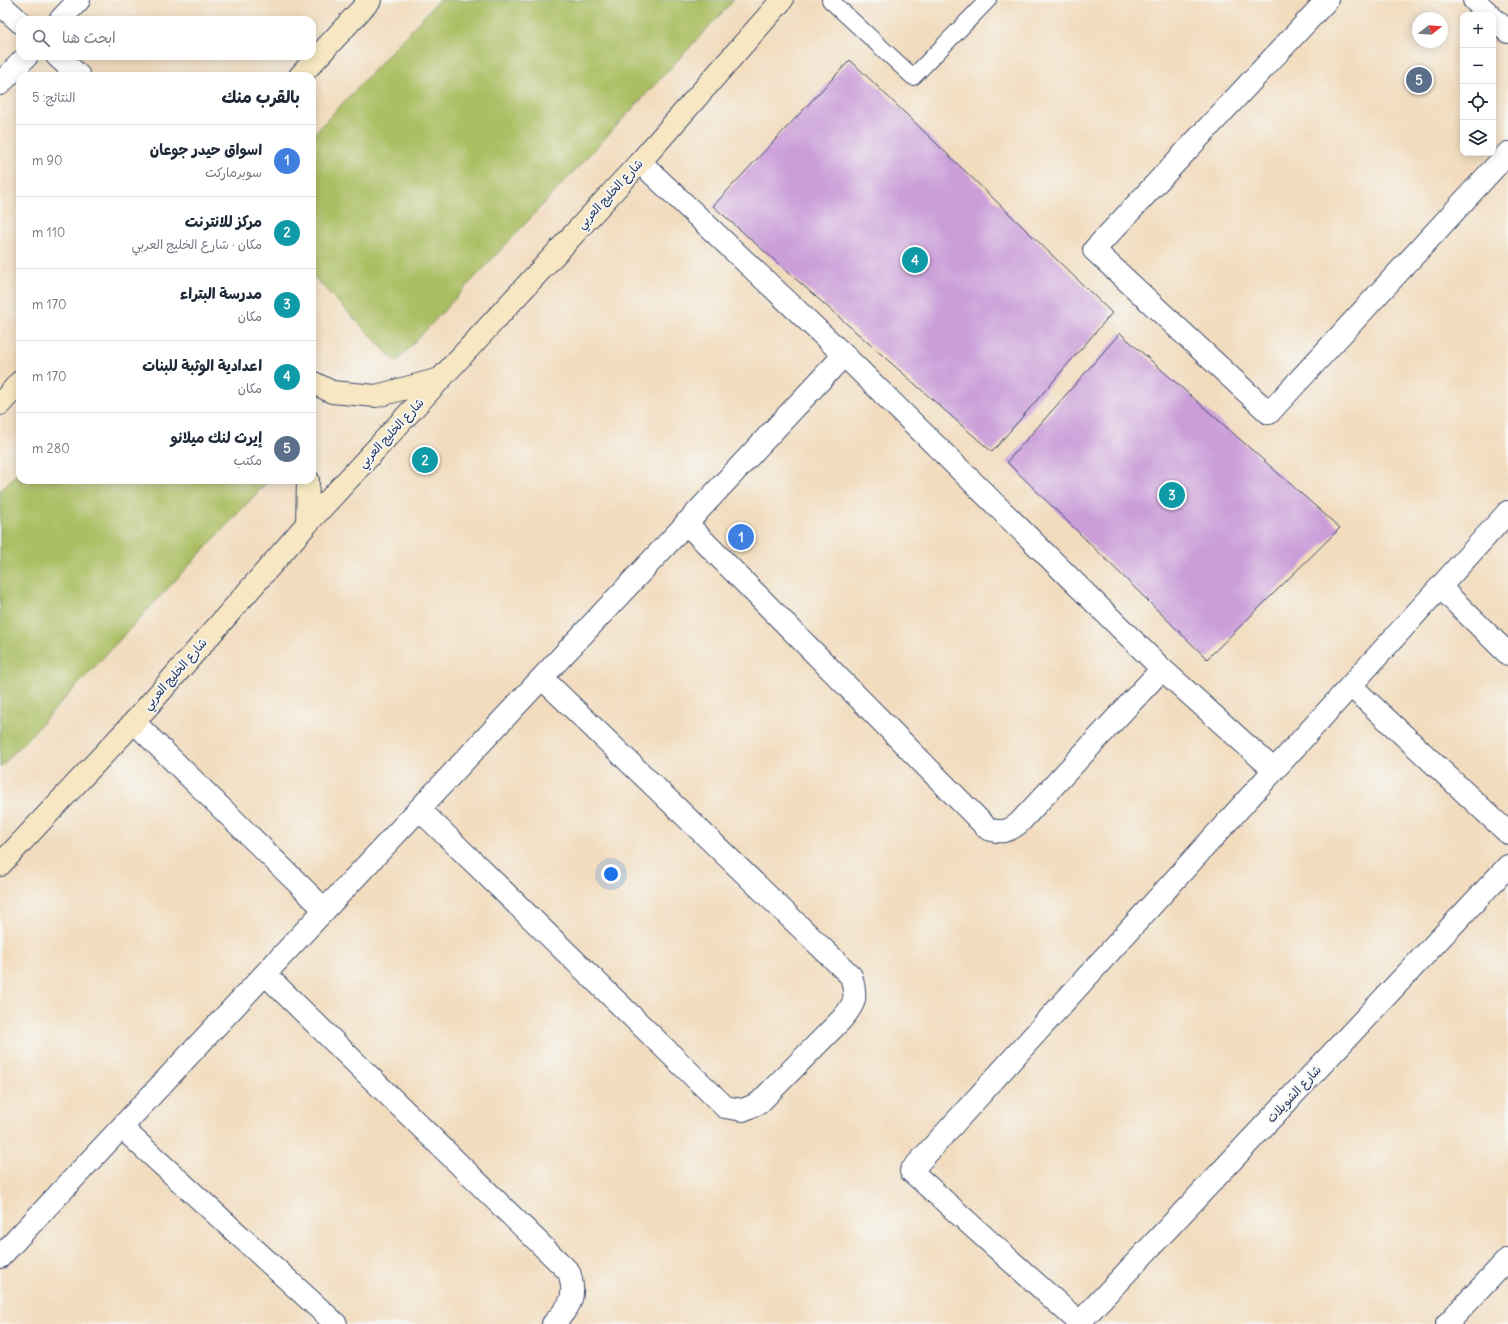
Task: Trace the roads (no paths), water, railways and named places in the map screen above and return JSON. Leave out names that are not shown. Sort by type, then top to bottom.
[{"type":"main road","points":[[316,59],[370,0]]},
{"type":"main road","name":"شارع الخليج العربي","points":[[0,865],[134,722],[307,524],[640,162],[782,0]]},
{"type":"main road","points":[[304,72],[315,60]]},
{"type":"main road","points":[[316,384],[332,392],[376,396],[440,379]]},
{"type":"main road","points":[[0,404],[16,386]]},
{"type":"main road","points":[[307,524],[308,484]]},
{"type":"street","points":[[64,16],[79,0]]},
{"type":"street","points":[[1327,0],[1094,250],[1269,413],[1508,153]]},
{"type":"street","points":[[1474,0],[1487,12]]},
{"type":"street","points":[[0,4],[16,18]]},
{"type":"street","points":[[1496,21],[1508,32]]},
{"type":"street","points":[[0,84],[22,60]]},
{"type":"street","points":[[61,60],[75,72]]},
{"type":"street","points":[[640,162],[844,355],[1162,669],[1274,770]]},
{"type":"street","points":[[0,1258],[844,355]]},
{"type":"street","points":[[1080,1323],[911,1171],[1508,512]]},
{"type":"street","points":[[686,523],[988,829],[999,832],[1010,830],[1019,823],[1162,669]]},
{"type":"street","points":[[1440,587],[1508,654]]},
{"type":"street","points":[[419,809],[725,1107],[743,1110],[759,1103],[841,1020],[851,1008],[856,992],[851,976],[542,678]]},
{"type":"street","points":[[1351,686],[1508,833]]},
{"type":"street","points":[[134,722],[325,910]]},
{"type":"street","name":"شارع الشويلات","points":[[1080,1323],[1508,866]]},
{"type":"street","points":[[265,974],[569,1272],[574,1287],[571,1303],[553,1324]]},
{"type":"street","points":[[122,1128],[336,1324]]},
{"type":"street","points":[[1447,1324],[1508,1259]]},
{"type":"lane","points":[[830,0],[913,77],[988,0]]},
{"type":"place","name":"إيرث لنك ميلانو","points":[[1419,80]]},
{"type":"place","name":"اعدادية الوثبة للبنات","points":[[915,260]]},
{"type":"place","name":"مركز للانترنت","points":[[425,460]]},
{"type":"place","name":"مدرسة البتراء","points":[[1172,495]]},
{"type":"place","name":"اسواق حيدر جوعان","points":[[741,537]]}]
